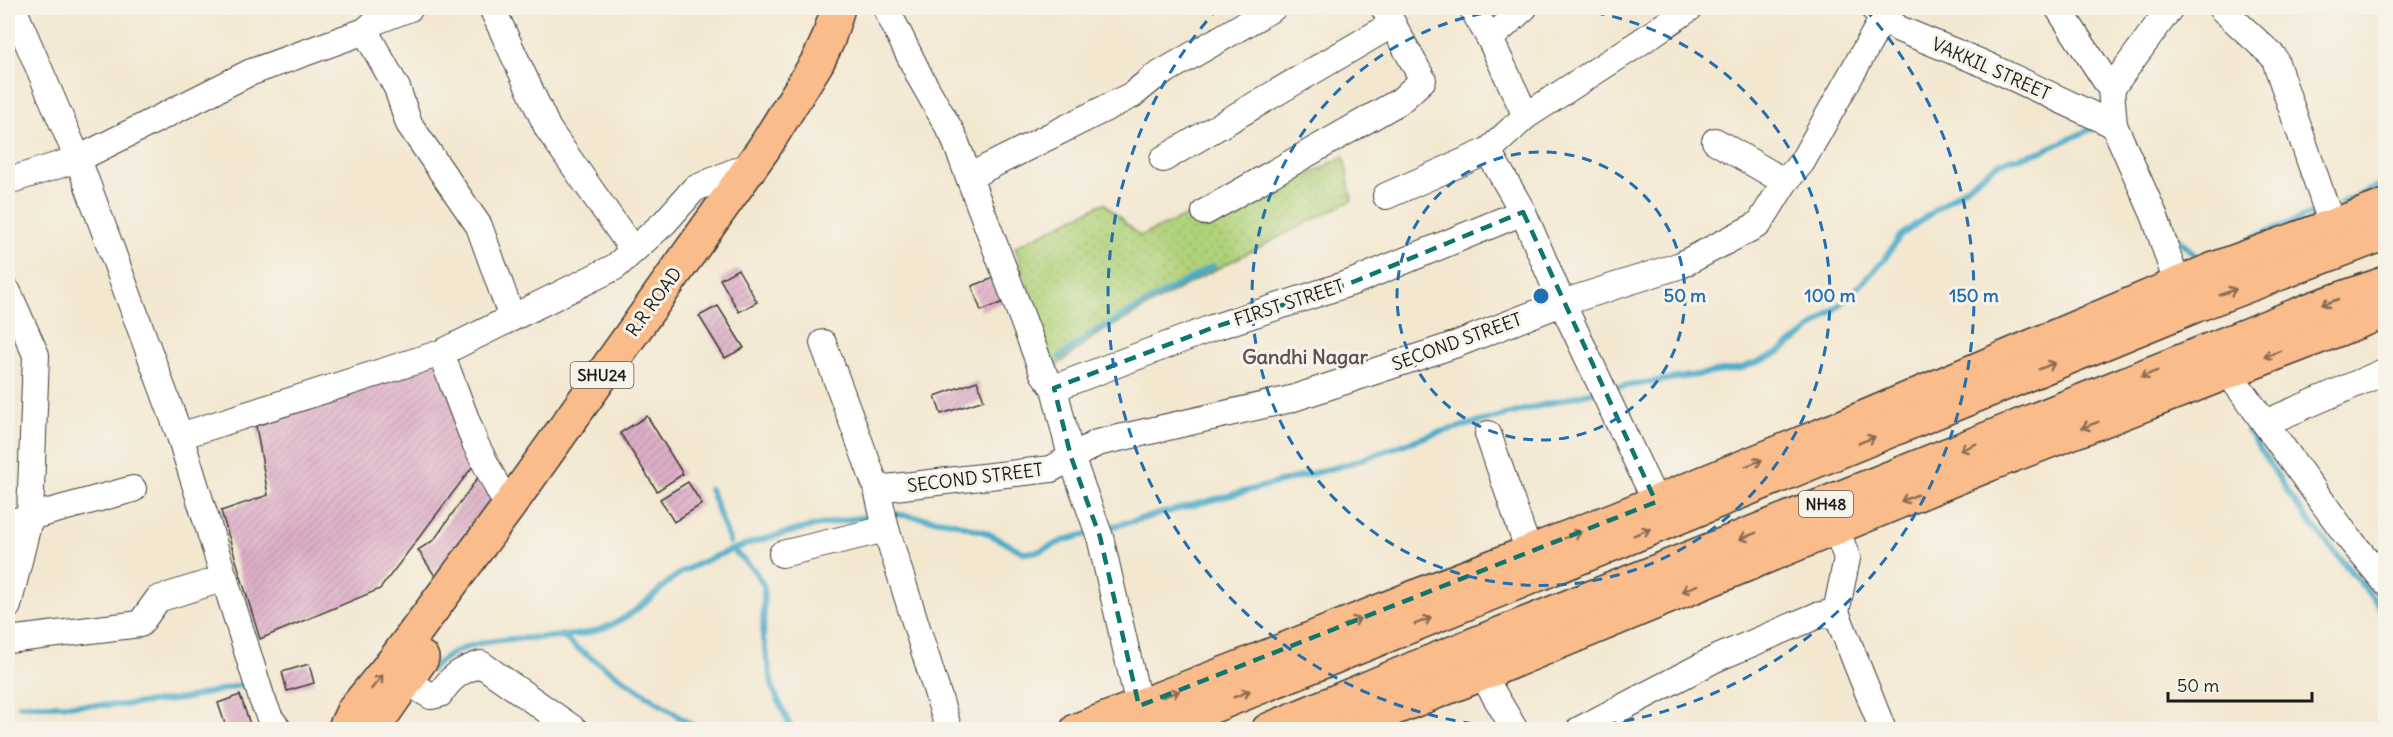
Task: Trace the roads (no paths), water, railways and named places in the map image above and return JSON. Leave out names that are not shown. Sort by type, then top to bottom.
[{"type":"main road","name":"R.R ROAD","points":[[344,729],[353,711],[393,662],[502,515],[754,163],[818,61],[828,40],[838,8]]},
{"type":"main road","name":"R.R ROAD","points":[[372,729],[527,504],[780,150],[831,70],[858,8]]},
{"type":"main road","points":[[1077,729],[1154,720],[1529,552],[1844,426],[2181,297],[2332,225],[2385,206]]},
{"type":"main road","name":"NH48","points":[[1154,720],[1629,538],[2181,297],[2385,233]]},
{"type":"main road","name":"NH48","points":[[1269,729],[1415,668],[2314,308],[2385,283]]},
{"type":"main road","points":[[1339,729],[1470,678],[1990,464],[2385,311]]},
{"type":"main road","points":[[1415,668],[1470,678]]},
{"type":"street","points":[[13,8],[78,159],[180,436],[262,699],[270,718],[279,729]]},
{"type":"street","points":[[8,181],[78,159],[249,73],[364,31],[376,21],[410,8]]},
{"type":"street","points":[[492,8],[548,129],[633,250]]},
{"type":"street","points":[[886,8],[921,79],[953,135],[1043,373],[1054,388],[1071,457],[1097,526],[1154,720]]},
{"type":"street","points":[[970,176],[1132,95],[1152,78],[1273,8]]},
{"type":"street","points":[[1472,8],[1490,39],[1526,116]]},
{"type":"street","points":[[1490,39],[1524,8]]},
{"type":"street","points":[[1386,196],[1488,151],[1526,116],[1690,8]]},
{"type":"street","points":[[2058,8],[2110,89],[2114,125],[2155,217],[2181,297]]},
{"type":"street","points":[[2110,89],[2170,8]]},
{"type":"street","points":[[2221,8],[2274,57],[2332,225]]},
{"type":"street","name":"VAKKIL STREET","points":[[1878,12],[1899,29],[1982,63],[2114,125]]},
{"type":"street","name":"SECOND STREET","points":[[876,489],[1051,469],[1096,443],[1291,399],[1457,344],[1562,303],[1681,264],[1759,224],[1785,182],[1802,162],[1878,12]]},
{"type":"street","points":[[1163,159],[1389,16],[1423,80],[1400,100],[1205,212]]},
{"type":"street","points":[[364,31],[396,88],[409,124],[479,226],[512,318]]},
{"type":"street","points":[[1715,141],[1785,182]]},
{"type":"street","points":[[1488,151],[1523,212],[1562,303],[1656,502]]},
{"type":"street","points":[[180,436],[441,353],[615,267],[665,222],[694,189],[754,163]]},
{"type":"street","name":"FIRST STREET","points":[[1054,388],[1212,328],[1353,282],[1523,212]]},
{"type":"street","points":[[8,292],[36,355],[8,606]]},
{"type":"street","points":[[823,343],[876,489],[886,530],[949,729]]},
{"type":"street","points":[[441,353],[475,443],[501,494]]},
{"type":"street","points":[[2227,371],[2347,536],[2385,583]]},
{"type":"street","points":[[2265,423],[2385,371]]},
{"type":"street","points":[[1488,434],[1529,552]]},
{"type":"street","points":[[19,519],[133,489]]},
{"type":"street","points":[[1836,528],[1847,558],[1836,612],[1883,729]]},
{"type":"street","points":[[782,554],[886,530]]},
{"type":"street","points":[[8,640],[140,624],[158,599],[225,578]]},
{"type":"street","points":[[1579,729],[1715,658],[1816,616],[1836,612]]},
{"type":"street","points":[[406,681],[431,696],[440,694],[449,681],[462,670],[480,664],[575,729]]},
{"type":"street","points":[[1470,678],[1515,729]]},
{"type":"waterway","points":[[1611,388],[1742,368],[1773,356],[1802,336],[1847,299],[1884,260],[1900,236],[1999,163],[2040,152],[2098,126]]},
{"type":"waterway","points":[[2341,203],[2386,183]]},
{"type":"waterway","points":[[2254,237],[2312,214]]},
{"type":"waterway","points":[[2173,232],[2198,259],[2202,257]]},
{"type":"waterway","points":[[1059,358],[1089,335],[1213,266]]},
{"type":"waterway","points":[[1103,529],[1348,464],[1433,434],[1596,391]]},
{"type":"waterway","points":[[2248,431],[2300,510],[2386,614]]},
{"type":"waterway","points":[[710,489],[730,542]]},
{"type":"waterway","points":[[895,514],[952,522],[987,533],[1025,553],[1040,551],[1065,540],[1091,533]]},
{"type":"waterway","points":[[431,670],[447,657],[484,642],[567,636],[606,627],[639,608],[677,575],[707,560],[776,536],[870,516]]},
{"type":"waterway","points":[[735,552],[754,570],[764,586],[763,639],[773,689],[792,730]]},
{"type":"waterway","points":[[561,635],[575,647],[699,730]]},
{"type":"waterway","points":[[20,705],[122,705],[183,699],[245,684]]},
{"type":"district","name":"Gandhi Nagar","points":[[1305,357]]}]
